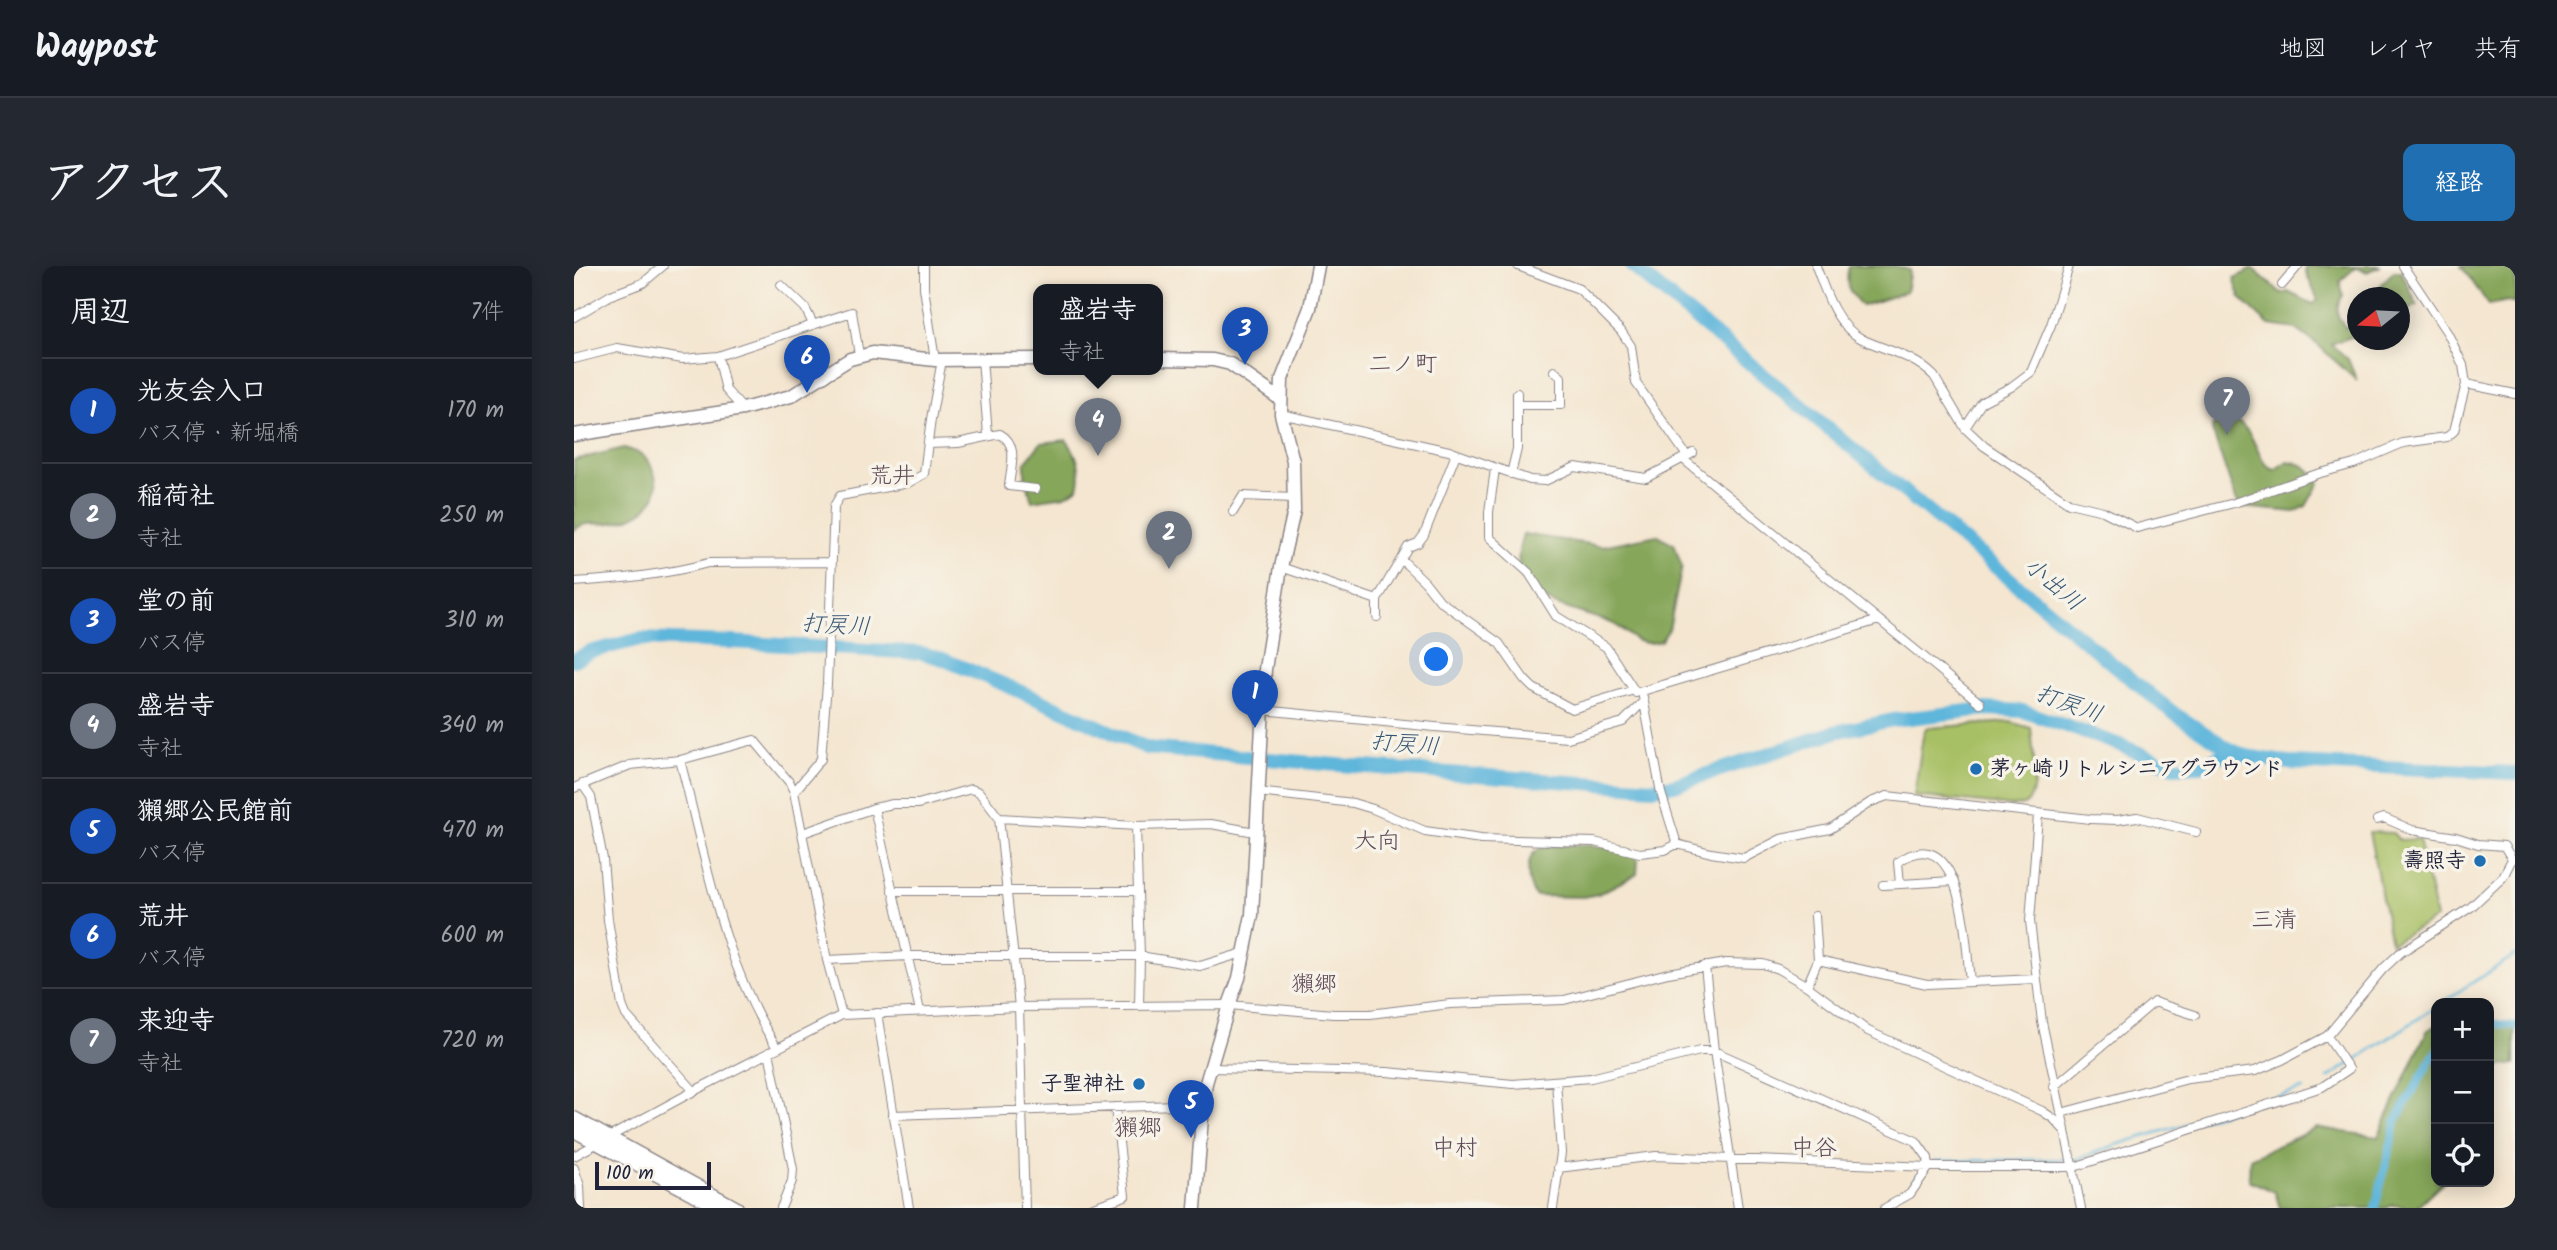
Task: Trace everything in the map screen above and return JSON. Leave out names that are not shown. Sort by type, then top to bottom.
[{"type":"street","points":[[574,317],[611,295],[643,283],[663,266]]},
{"type":"street","points":[[794,792],[821,759],[834,506],[841,496],[908,483],[924,474],[939,360],[924,288],[924,266]]},
{"type":"street","points":[[1195,1208],[1203,1104],[1209,1068],[1240,978],[1252,915],[1262,709],[1271,626],[1291,529],[1294,498],[1293,461],[1280,399],[1286,366],[1310,308],[1318,266]]},
{"type":"street","points":[[1518,266],[1580,289],[1621,331],[1631,346],[1636,383],[1688,456],[1980,703]]},
{"type":"street","points":[[1816,266],[1830,303],[1845,324],[1861,338],[1895,350],[1927,369],[1965,428],[1984,446],[2060,499],[2080,507],[2103,511],[2137,528],[2234,503],[2354,464],[2403,443],[2447,437],[2454,431],[2466,384],[2459,354],[2403,266]]},
{"type":"street","points":[[1965,428],[1982,402],[2011,387],[2031,372],[2051,325],[2069,266]]},
{"type":"street","points":[[2282,285],[2298,266]]},
{"type":"street","points":[[781,285],[805,308],[813,324]]},
{"type":"street","points":[[574,359],[617,348],[669,358],[718,356],[852,312],[859,355]]},
{"type":"street","points":[[574,435],[743,409],[791,396],[859,355],[885,353],[939,360],[1033,359]]},
{"type":"street","points":[[718,356],[726,390],[743,409]]},
{"type":"street","points":[[982,359],[988,435]]},
{"type":"street","points":[[1163,359],[1213,360],[1230,364],[1280,399]]},
{"type":"street","points":[[1517,405],[1560,405],[1561,377],[1554,371]]},
{"type":"street","points":[[2466,384],[2515,394]]},
{"type":"street","points":[[1511,474],[1517,449],[1517,393]]},
{"type":"street","points":[[1281,414],[1457,454],[1530,480],[1545,481],[1575,467],[1646,478],[1688,456]]},
{"type":"street","points":[[928,444],[958,443],[1000,434],[1013,448],[1009,485],[1036,489]]},
{"type":"street","points":[[1377,617],[1377,600],[1408,547],[1418,543],[1424,535],[1457,454]]},
{"type":"street","points":[[1495,469],[1489,512],[1489,537],[1529,573],[1556,616],[1606,647],[1640,695],[1661,793],[1678,844]]},
{"type":"street","points":[[1233,512],[1243,496],[1294,498]]},
{"type":"street","points":[[1401,559],[1440,601],[1499,643],[1533,688],[1572,709],[1640,695],[1879,620]]},
{"type":"street","points":[[574,582],[616,579],[708,563],[832,562]]},
{"type":"street","points":[[1282,567],[1377,600]]},
{"type":"street","points":[[1262,709],[1568,738],[1623,722],[1640,695]]},
{"type":"street","points":[[694,1091],[626,1015],[622,1005],[592,797],[578,786],[630,765],[680,760],[754,740],[790,783],[794,792],[827,960],[842,1016]]},
{"type":"street","points":[[680,760],[728,945],[773,1050],[793,1169],[792,1181],[781,1208]]},
{"type":"street","points":[[803,833],[874,808],[893,804],[918,804],[971,789],[979,792],[999,818],[1018,1007],[1025,1208]]},
{"type":"street","points":[[1258,792],[1353,803],[1425,831],[1481,839],[1594,842],[1640,853],[1665,850],[1678,844],[1744,858],[1781,839],[1829,829],[1871,802],[1887,796],[2038,815],[2117,820],[2137,817],[2196,832]]},
{"type":"street","points":[[874,808],[920,1011]]},
{"type":"street","points":[[2038,815],[2030,921],[2036,979],[2054,1087],[2073,1162],[2081,1208]]},
{"type":"street","points":[[999,818],[1136,826],[1211,824],[1255,832]]},
{"type":"street","points":[[2061,1113],[2188,1079],[2255,1072],[2327,1036],[2383,969],[2400,953],[2471,907],[2503,877],[2512,859],[2504,846],[2478,844],[2456,837],[2412,830],[2384,818],[2377,820]]},
{"type":"street","points":[[1136,826],[1139,1006]]},
{"type":"street","points":[[1900,884],[1898,862],[1910,853],[1937,855],[1945,862],[1963,916],[1970,982]]},
{"type":"street","points":[[1883,885],[1952,881]]},
{"type":"street","points":[[892,891],[1138,891]]},
{"type":"street","points":[[1807,986],[1818,960],[1815,916]]},
{"type":"street","points":[[827,960],[909,956],[1140,956],[1200,966],[1246,952]]},
{"type":"street","points":[[1818,960],[1927,984],[2036,979]]},
{"type":"street","points":[[574,1156],[842,1016],[1018,1007],[1229,1005],[1334,1014],[1370,1014],[1450,1004],[1564,1000],[1668,973],[1726,963],[1763,964],[1778,969],[1807,986],[1868,1031],[2042,1111],[2065,1131]]},
{"type":"street","points":[[1705,966],[1714,1051],[1738,1208]]},
{"type":"street","points":[[2054,1087],[2154,1002],[2195,1015]]},
{"type":"street","points":[[877,1013],[909,1208]]},
{"type":"street","points":[[1558,1168],[1656,1156],[1929,1167],[2073,1162],[2322,1087],[2349,1069],[2327,1036]]},
{"type":"street","points":[[1209,1068],[1387,1072],[1513,1084],[1591,1078],[1700,1051],[1714,1051],[1916,1141],[1928,1158],[1929,1167],[1910,1194],[1885,1208]]},
{"type":"street","points":[[1553,1208],[1561,1153],[1556,1081]]},
{"type":"street","points":[[893,1115],[1203,1104]]},
{"type":"street","points":[[1090,1208],[1125,1196],[1115,1107]]},
{"type":"street","points":[[574,1118],[603,1142],[719,1208]]},
{"type":"street","points":[[574,1131],[603,1142],[737,1208]]},
{"type":"street","points":[[574,1168],[580,1186],[581,1208]]},
{"type":"street","points":[[1122,1198],[1126,1208]]},
{"type":"street","points":[[2509,1208],[2515,1203]]},
{"type":"green space","points":[[1849,266],[1895,266],[1910,270],[1906,292],[1862,306],[1849,288]]},
{"type":"green space","points":[[2307,266],[2381,266],[2367,272],[2356,267],[2340,281],[2343,296],[2337,308],[2340,320],[2347,327],[2347,338],[2331,344],[2348,359],[2357,381],[2296,329],[2269,325],[2241,299],[2234,278],[2253,269],[2282,294],[2288,292],[2313,304],[2318,300],[2305,271]]},
{"type":"green space","points":[[2461,266],[2515,266],[2515,303],[2508,301],[2489,305]]},
{"type":"green space","points":[[2394,271],[2401,271],[2409,287],[2379,287]]},
{"type":"green space","points":[[2410,290],[2417,305],[2410,309]]},
{"type":"green space","points":[[2230,417],[2245,428],[2264,462],[2274,470],[2288,461],[2303,466],[2313,474],[2319,483],[2306,506],[2295,512],[2241,507],[2236,500],[2212,430],[2218,420]]},
{"type":"green space","points":[[1066,440],[1078,463],[1078,488],[1065,496],[1032,501],[1025,478],[1025,462],[1041,443]]},
{"type":"green space","points":[[624,448],[642,455],[651,465],[656,481],[653,500],[631,518],[610,523],[587,524],[574,530],[574,460]]},
{"type":"green space","points":[[1523,534],[1602,546],[1657,535],[1674,544],[1682,567],[1669,629],[1661,641],[1637,641],[1617,625],[1540,597],[1528,587],[1521,574],[1518,556]]},
{"type":"green space","name":"茅ヶ崎リトルシニアグラウンド","points":[[2010,722],[2031,728],[2034,782],[2029,800],[2023,805],[1914,796],[1926,728]]},
{"type":"green space","points":[[2369,832],[2393,833],[2399,840],[2419,839],[2436,918],[2391,943]]},
{"type":"green space","points":[[1587,845],[1632,852],[1638,859],[1637,874],[1598,894],[1583,897],[1535,896],[1528,870],[1536,851],[1553,846]]},
{"type":"green space","points":[[2494,1026],[2515,1029],[2515,1064],[2494,1067]]},
{"type":"green space","points":[[2431,1028],[2431,1187],[2438,1187],[2415,1208],[2393,1205],[2386,1208],[2280,1208],[2275,1192],[2249,1180],[2250,1158],[2317,1128],[2378,1137],[2427,1031]]},
{"type":"waterway","name":"小出川","points":[[1632,266],[2127,676],[2175,714],[2231,750],[2246,756],[2290,763],[2515,773]]},
{"type":"waterway","name":"打戻川","points":[[574,660],[590,652],[640,639],[921,653],[940,658],[1010,687],[1147,748],[1653,788],[1674,785],[1835,732],[1893,720],[1985,709],[2023,711],[2173,767],[2200,766],[2231,750]]},
{"type":"waterway","points":[[2449,998],[2515,955]]},
{"type":"waterway","points":[[2328,1078],[2431,1010]]},
{"type":"waterway","points":[[2494,1024],[2515,1026]]},
{"type":"waterway","points":[[2375,1208],[2397,1119],[2431,1060]]},
{"type":"waterway","points":[[1934,1161],[2077,1159],[2303,1089]]},
{"type":"waterway","points":[[1874,1208],[1911,1187],[1918,1174]]},
{"type":"place","name":"堂の前","points":[[1245,365]]},
{"type":"place","name":"荒井","points":[[807,393]]},
{"type":"place","name":"来迎寺","points":[[2227,435]]},
{"type":"place","name":"盛岩寺","points":[[1098,456]]},
{"type":"place","name":"稲荷社","points":[[1169,569]]},
{"type":"place","name":"光友会入口","points":[[1255,728]]},
{"type":"place","name":"茅ヶ崎リトルシニアグラウンド","points":[[1976,769]]},
{"type":"place","name":"壽照寺","points":[[2480,861]]},
{"type":"place","name":"子聖神社","points":[[1139,1084]]},
{"type":"place","name":"獺郷公民館前","points":[[1191,1138]]},
{"type":"district","name":"二ノ町","points":[[1403,365]]},
{"type":"district","name":"荒井","points":[[892,477]]},
{"type":"district","name":"大向","points":[[1377,842]]},
{"type":"district","name":"三清","points":[[2274,921]]},
{"type":"district","name":"獺郷","points":[[1314,985]]},
{"type":"district","name":"獺郷","points":[[1138,1128]]},
{"type":"district","name":"中村","points":[[1455,1149]]},
{"type":"district","name":"中谷","points":[[1814,1149]]}]
